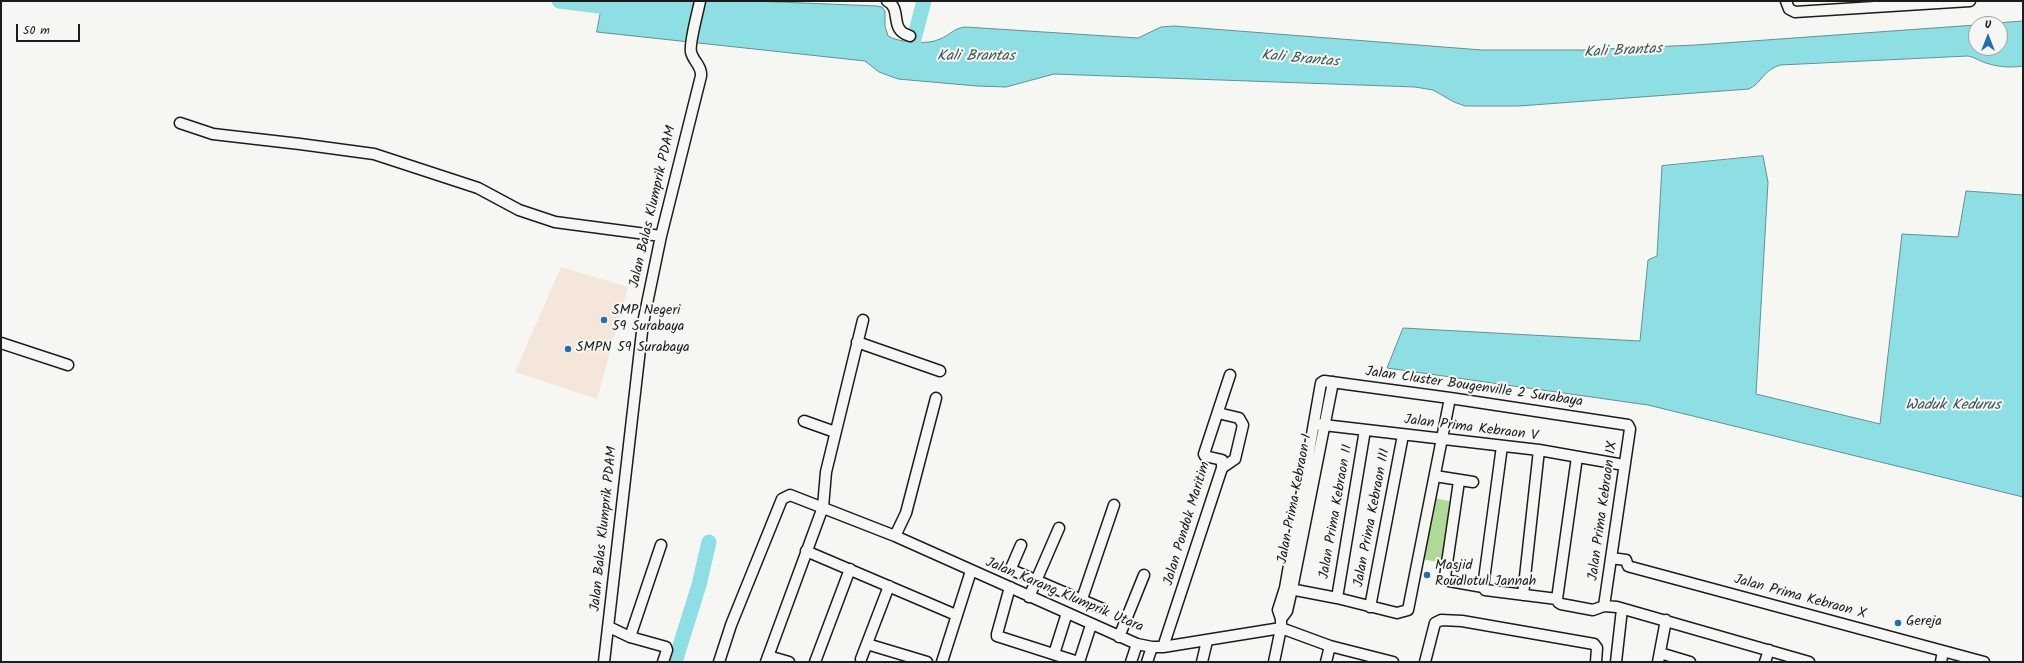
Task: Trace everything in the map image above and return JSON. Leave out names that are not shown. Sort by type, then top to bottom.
[{"type":"street","name":"Jalan Balas Klumprik PDAM","points":[[604,662],[642,323],[661,236],[701,76],[701,70],[693,56],[691,48],[700,1]]},
{"type":"street","points":[[887,1],[893,6],[899,29],[903,34],[910,36]]},
{"type":"street","points":[[1786,1],[1789,9],[1795,12],[1969,1]]},
{"type":"street","points":[[180,123],[213,134],[374,154],[478,188],[519,210],[555,222],[661,236]]},
{"type":"street","points":[[789,662],[767,659],[823,507],[835,432],[862,320]]},
{"type":"street","points":[[857,342],[940,371]]},
{"type":"street","points":[[1,343],[68,365]]},
{"type":"street","name":"Jalan Pondok Maritim","points":[[1164,644],[1222,468],[1222,460],[1204,455],[1230,375]]},
{"type":"street","name":"Jalan Cluster Bougenville 2 Surabaya","points":[[1321,383],[1324,381],[1333,382],[1624,424]]},
{"type":"street","name":"Jalan Prima Kebraon I","points":[[1274,662],[1281,624],[1278,610],[1288,589],[1320,425],[1333,382]]},
{"type":"street","name":"Jalan Prima Kebraon I","points":[[1320,425],[1321,383]]},
{"type":"street","points":[[896,533],[906,513],[936,398]]},
{"type":"street","points":[[1288,589],[1337,598],[1397,613],[1408,610],[1450,398]]},
{"type":"street","points":[[1218,413],[1239,418],[1243,425],[1235,460],[1222,468]]},
{"type":"street","points":[[804,422],[835,432]]},
{"type":"street","name":"Jalan Prima Kebraon IX","points":[[1616,662],[1613,607],[1624,465],[1630,429],[1628,425],[1624,424]]},
{"type":"street","name":"Jalan Prima Kebraon V","points":[[1320,425],[1539,450],[1624,465]]},
{"type":"street","name":"Jalan Prima Kebraon II","points":[[1337,598],[1365,430]]},
{"type":"street","name":"Jalan Prima Kebraon III","points":[[1370,607],[1403,435]]},
{"type":"street","points":[[1483,587],[1502,446]]},
{"type":"street","points":[[1523,595],[1539,450]]},
{"type":"street","points":[[1577,457],[1557,599],[1558,602],[1561,604],[1593,610],[1613,607],[1666,620],[1809,662]]},
{"type":"street","points":[[1435,476],[1473,482]]},
{"type":"street","points":[[1459,480],[1445,577],[1449,581],[1483,587],[1485,590],[1557,599]]},
{"type":"street","name":"Jalan Karang Klumprik Utara","points":[[719,662],[731,625],[782,499],[790,496],[896,533],[971,571],[1010,587],[1034,588],[1067,613],[1091,625],[1122,629],[1137,644],[1152,647],[1164,644],[1207,641],[1281,624]]},
{"type":"street","points":[[1082,599],[1114,505]]},
{"type":"street","points":[[1034,588],[1059,528]]},
{"type":"street","points":[[630,637],[661,545]]},
{"type":"street","points":[[1021,545],[1011,569],[1034,588],[1082,599],[1103,609]]},
{"type":"street","points":[[806,551],[956,615]]},
{"type":"street","name":"Jalan Prima Kebraon X","points":[[1617,559],[1626,560],[1628,566],[1631,568],[1984,662]]},
{"type":"street","points":[[815,662],[850,569]]},
{"type":"street","points":[[942,662],[971,571]]},
{"type":"street","points":[[1122,629],[1144,575]]},
{"type":"street","points":[[861,659],[888,586]]},
{"type":"street","points":[[1010,587],[997,634],[998,636],[1079,662],[1091,625]]},
{"type":"street","points":[[1054,654],[1067,613]]},
{"type":"street","points":[[1425,662],[1435,623],[1441,620],[1462,621],[1594,644],[1597,648],[1596,662]]},
{"type":"street","points":[[1666,620],[1659,658],[1690,662]]},
{"type":"street","points":[[1281,624],[1330,646],[1372,659],[1393,662]]},
{"type":"street","points":[[608,627],[630,637],[666,648],[663,662]]},
{"type":"street","points":[[1202,662],[1207,641]]},
{"type":"street","points":[[867,644],[926,662]]},
{"type":"street","points":[[1131,662],[1137,644]]},
{"type":"street","points":[[1326,662],[1330,646]]},
{"type":"street","points":[[1147,662],[1152,647]]},
{"type":"street","points":[[1765,662],[1769,650]]},
{"type":"street","points":[[1941,662],[1943,651]]},
{"type":"shaded area","name":"SMPN 59 Surabaya","points":[[561,267],[628,287],[597,399],[515,372]]},
{"type":"green space","points":[[1434,498],[1454,502],[1443,563],[1422,559]]},
{"type":"water","name":"Kali Brantas","points":[[603,1],[754,1],[882,7],[885,11],[885,26],[888,36],[906,42],[922,43],[935,41],[965,27],[1138,38],[1161,27],[1174,26],[1482,50],[1582,50],[1696,45],[1968,26],[1968,56],[1780,65],[1774,67],[1766,73],[1754,86],[1749,89],[1519,106],[1465,106],[1454,102],[1433,90],[1415,87],[1054,74],[1006,87],[977,86],[898,79],[879,72],[865,61],[597,32]]},
{"type":"water","name":"Kali Brantas","points":[[2023,21],[2023,66],[2009,67],[1995,65],[1968,56],[2008,56],[2008,22]]},
{"type":"water","name":"Waduk Kedurus","points":[[1763,156],[1768,182],[1756,394],[1880,424],[1902,234],[1958,237],[1966,191],[2023,195],[2023,497],[1648,405],[1387,368],[1403,328],[1640,341],[1648,260],[1657,256],[1662,166]]},
{"type":"waterway","name":"Kali Brantas","points":[[559,1],[622,9]]},
{"type":"waterway","points":[[910,54],[924,1]]},
{"type":"waterway","points":[[675,662],[699,585],[709,542]]},
{"type":"place","name":"SMP Negeri 59 Surabaya","points":[[604,320]]},
{"type":"place","name":"SMPN 59 Surabaya","points":[[568,349]]},
{"type":"place","name":"Masjid Roudlotul Jannah","points":[[1427,575]]},
{"type":"place","name":"Gereja","points":[[1898,623]]}]
